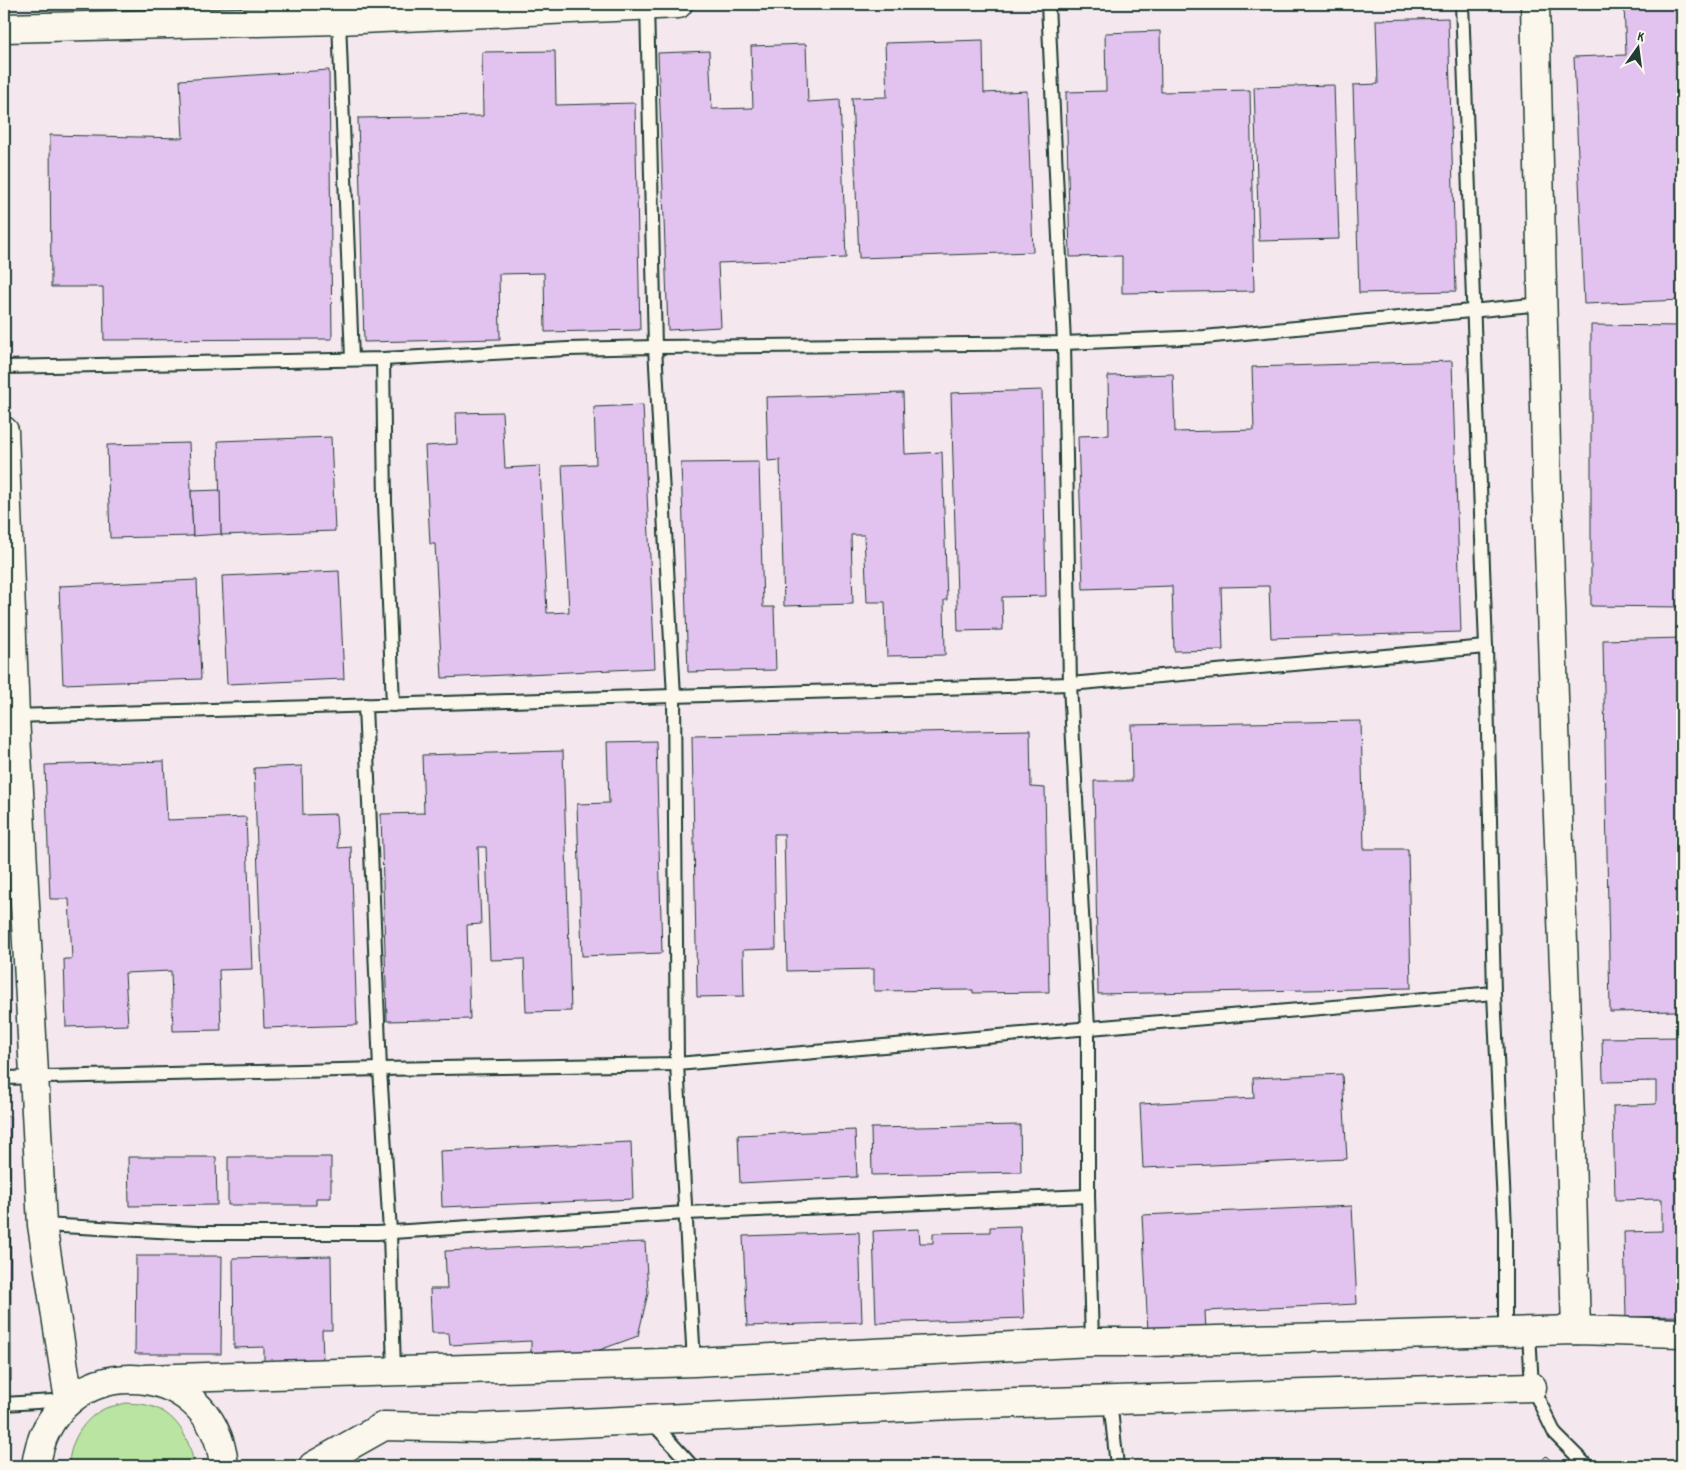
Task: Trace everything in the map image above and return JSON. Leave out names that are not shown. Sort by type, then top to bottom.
[{"type":"street","points":[[4,28],[339,20],[646,4],[678,4]]},
{"type":"street","points":[[1535,4],[1557,806],[1570,1120],[1576,1330]]},
{"type":"street","points":[[4,431],[9,716],[34,1078],[42,1225],[69,1400]]},
{"type":"street","points":[[36,1466],[38,1448],[50,1422],[69,1400],[92,1386],[118,1379],[694,1362],[1092,1342],[1517,1333],[1576,1330],[1682,1333]]},
{"type":"street","points":[[146,1379],[175,1389],[200,1408],[217,1434],[224,1466]]},
{"type":"street","points":[[313,1466],[384,1426],[478,1428],[942,1406],[1532,1387]]},
{"type":"lane","points":[[646,4],[655,347],[674,696],[678,1064],[694,1362]]},
{"type":"lane","points":[[1048,4],[1064,343],[1070,684],[1088,1028],[1088,1196],[1092,1342]]},
{"type":"lane","points":[[1462,4],[1486,647],[1494,993],[1505,1228],[1517,1333],[1532,1387],[1555,1434],[1587,1466]]},
{"type":"lane","points":[[339,20],[352,359]]},
{"type":"lane","points":[[4,367],[383,359],[568,349],[655,347],[1064,343],[1204,337],[1542,304]]},
{"type":"lane","points":[[383,359],[385,502],[393,705]]},
{"type":"lane","points":[[9,716],[1070,684],[1486,647]]},
{"type":"lane","points":[[365,706],[380,1069],[390,1232],[394,1371]]},
{"type":"lane","points":[[4,1078],[678,1064],[1494,993]]},
{"type":"lane","points":[[42,1225],[197,1233],[390,1232],[686,1213],[1088,1196]]},
{"type":"lane","points":[[4,1404],[69,1400]]},
{"type":"lane","points":[[1110,1400],[1117,1466]]},
{"type":"lane","points":[[650,1420],[692,1466]]},
{"type":"shaded area","points":[[4,4],[1682,4],[1682,1466],[4,1466]]},
{"type":"green space","points":[[126,1403],[143,1404],[166,1413],[180,1427],[185,1436],[194,1466],[69,1466],[75,1440],[84,1425],[98,1412]]},
{"type":"building","points":[[1624,4],[1682,4],[1682,300],[1584,304],[1574,57],[1626,55]]},
{"type":"building","points":[[1448,18],[1456,291],[1359,293],[1353,85],[1378,84],[1376,20]]},
{"type":"building","points":[[1160,31],[1161,92],[1250,90],[1254,291],[1122,293],[1122,256],[1070,257],[1066,92],[1106,91],[1105,33]]},
{"type":"building","points":[[983,40],[984,93],[1027,91],[1033,252],[859,258],[852,98],[887,97],[885,43]]},
{"type":"building","points":[[806,44],[808,102],[840,100],[846,258],[718,263],[721,327],[668,330],[658,53],[709,51],[712,109],[753,108],[751,46]]},
{"type":"building","points":[[555,51],[556,105],[635,103],[640,330],[545,332],[544,273],[499,274],[500,339],[364,342],[358,118],[483,116],[482,52]]},
{"type":"building","points":[[329,70],[332,339],[104,340],[103,287],[51,287],[50,135],[183,138],[180,80]]},
{"type":"building","points":[[1334,85],[1339,239],[1259,241],[1254,87]]},
{"type":"building","points":[[1591,325],[1682,326],[1682,607],[1591,606]]},
{"type":"building","points":[[1452,361],[1461,632],[1271,638],[1269,586],[1221,587],[1223,650],[1174,651],[1172,586],[1083,589],[1078,436],[1109,435],[1108,376],[1173,374],[1175,432],[1254,430],[1252,367]]},
{"type":"building","points":[[1042,390],[1046,596],[1002,597],[1003,630],[958,631],[951,393]]},
{"type":"building","points":[[903,393],[905,454],[942,452],[947,600],[944,600],[945,655],[887,656],[885,602],[867,602],[864,535],[851,535],[853,604],[784,606],[780,460],[768,461],[766,397]]},
{"type":"building","points":[[643,405],[655,668],[442,678],[435,544],[430,544],[425,446],[457,444],[456,413],[502,412],[505,468],[540,466],[547,613],[569,612],[562,465],[596,464],[594,407]]},
{"type":"building","points":[[331,437],[335,531],[221,535],[218,441]]},
{"type":"building","points":[[189,443],[193,536],[110,538],[107,445]]},
{"type":"building","points":[[759,462],[763,607],[774,607],[776,670],[688,672],[681,463]]},
{"type":"building","points":[[220,490],[221,534],[193,536],[191,491]]},
{"type":"building","points":[[339,571],[344,679],[227,684],[222,576]]},
{"type":"building","points":[[197,580],[201,679],[63,684],[59,586]]},
{"type":"building","points":[[1682,638],[1682,1011],[1610,1012],[1603,640]]},
{"type":"building","points":[[1361,721],[1364,849],[1408,849],[1411,988],[1098,994],[1094,781],[1132,781],[1131,725]]},
{"type":"building","points":[[1030,730],[1031,787],[1045,788],[1049,992],[973,993],[973,990],[874,991],[874,969],[787,971],[784,834],[774,834],[776,949],[743,950],[744,996],[697,997],[692,736]]},
{"type":"building","points":[[656,741],[662,953],[582,956],[577,804],[609,803],[607,742]]},
{"type":"building","points":[[563,751],[571,1011],[526,1012],[524,959],[490,960],[486,847],[478,847],[481,924],[467,925],[470,1019],[387,1021],[381,814],[424,813],[422,755]]},
{"type":"building","points":[[164,761],[167,820],[246,817],[252,969],[219,970],[221,1030],[173,1031],[171,971],[125,973],[128,1025],[66,1027],[64,959],[72,959],[69,899],[50,899],[45,765]]},
{"type":"building","points":[[302,766],[303,815],[336,814],[338,848],[351,847],[357,1025],[264,1028],[254,768]]},
{"type":"building","points":[[1682,1037],[1682,1316],[1626,1317],[1624,1232],[1662,1231],[1662,1199],[1615,1200],[1613,1106],[1656,1104],[1656,1081],[1603,1082],[1602,1038]]},
{"type":"building","points":[[1342,1074],[1347,1159],[1143,1168],[1140,1104],[1254,1098],[1253,1078]]},
{"type":"building","points":[[4,1116],[10,1116],[11,1381],[4,1381]]},
{"type":"building","points":[[1020,1125],[1021,1172],[872,1175],[871,1128]]},
{"type":"building","points":[[855,1130],[857,1177],[740,1183],[738,1135]]},
{"type":"building","points":[[631,1142],[633,1199],[442,1207],[440,1151]]},
{"type":"building","points":[[128,1157],[216,1157],[217,1205],[129,1206]]},
{"type":"building","points":[[228,1157],[331,1157],[331,1198],[316,1198],[316,1205],[228,1205]]},
{"type":"building","points":[[1352,1206],[1357,1304],[1205,1311],[1206,1330],[1148,1332],[1142,1215]]},
{"type":"building","points":[[1020,1226],[1024,1318],[876,1323],[873,1231],[919,1229],[920,1243],[933,1243],[933,1233],[990,1232],[990,1227]]},
{"type":"building","points":[[859,1232],[862,1322],[747,1326],[743,1236]]},
{"type":"building","points":[[645,1242],[648,1293],[638,1336],[594,1352],[531,1354],[531,1341],[450,1345],[449,1333],[432,1333],[430,1289],[447,1289],[445,1251]]},
{"type":"building","points":[[136,1256],[222,1256],[221,1354],[135,1354]]},
{"type":"building","points":[[331,1256],[332,1330],[322,1330],[323,1361],[264,1363],[264,1347],[234,1348],[233,1258]]},
{"type":"building","points":[[1546,1456],[1557,1466],[1536,1466]]}]
